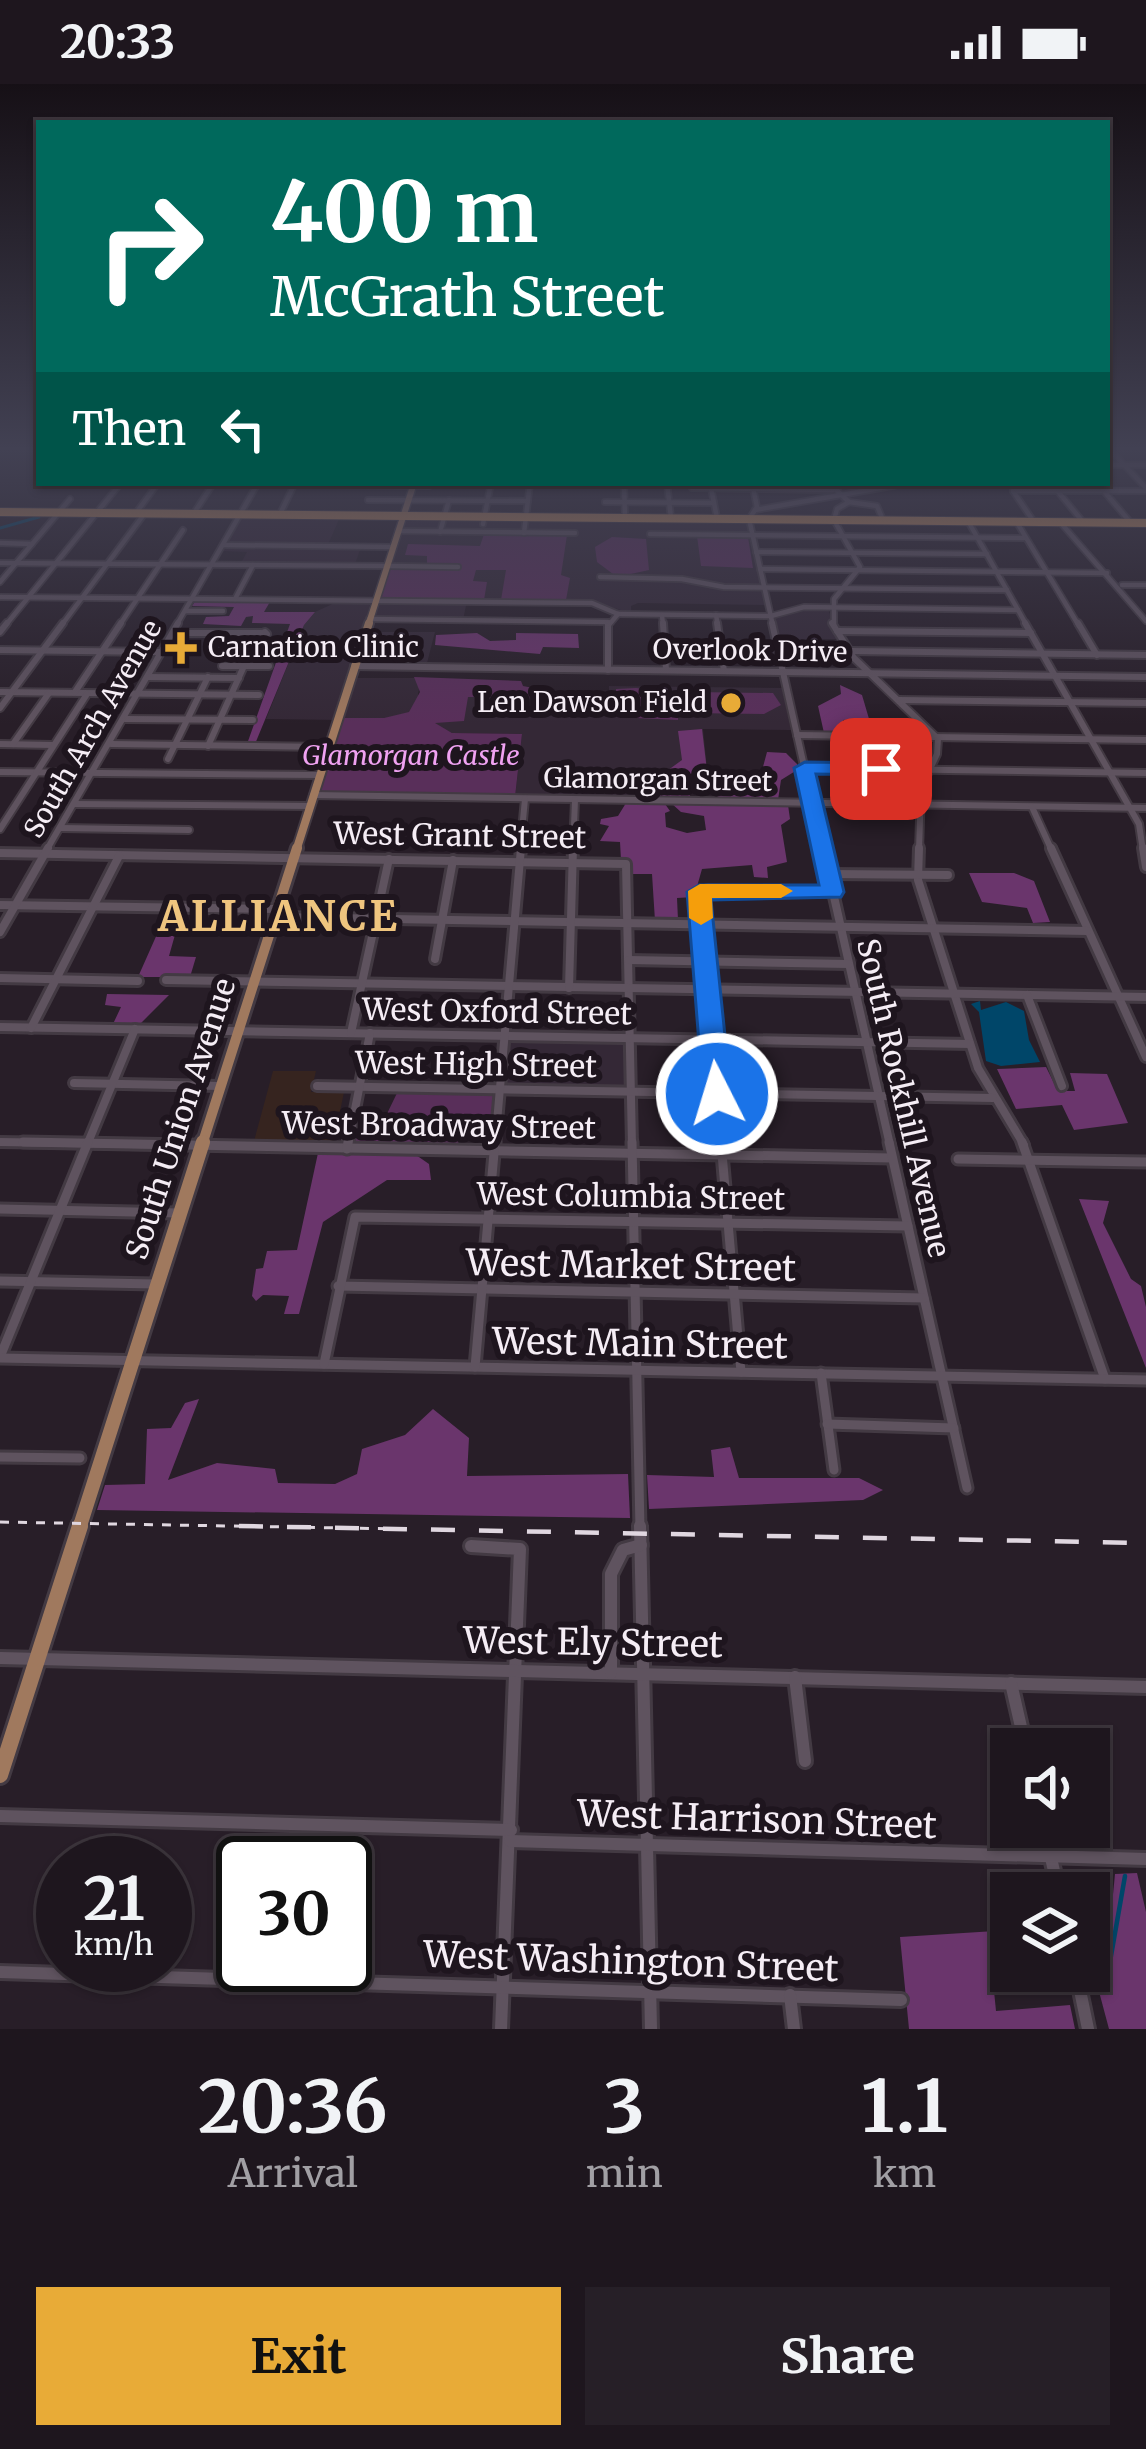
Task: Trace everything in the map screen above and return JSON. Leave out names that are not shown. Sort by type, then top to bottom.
[{"type":"main road","name":"South Union Avenue","points":[[0,1775],[394,543]]},
{"type":"street","points":[[0,543],[33,544]]},
{"type":"street","points":[[0,632],[73,543]]},
{"type":"street","points":[[0,708],[121,543]]},
{"type":"street","points":[[74,693],[175,543]]},
{"type":"street","name":"South Rockhill Avenue","points":[[754,543],[967,1488]]},
{"type":"street","points":[[848,543],[859,570]]},
{"type":"street","points":[[980,543],[1130,808],[1142,832],[1146,867]]},
{"type":"street","points":[[1027,543],[1097,655]]},
{"type":"street","points":[[1075,543],[1120,585],[1146,621]]},
{"type":"street","points":[[0,582],[33,544]]},
{"type":"street","points":[[224,545],[393,547]]},
{"type":"street","name":"South Arch Avenue","points":[[0,932],[224,545]]},
{"type":"street","points":[[756,552],[987,554]]},
{"type":"street","points":[[0,563],[454,567]]},
{"type":"street","points":[[235,598],[253,566]]},
{"type":"street","points":[[760,569],[1107,573]]},
{"type":"street","points":[[859,570],[832,608],[837,631],[868,673],[937,737],[938,754],[921,805],[916,876],[970,1044],[993,1098],[1031,1161],[1106,1379]]},
{"type":"street","points":[[600,578],[764,587],[1007,590]]},
{"type":"street","points":[[1120,585],[1146,585]]},
{"type":"street","points":[[0,597],[592,603],[618,614],[662,615],[770,616],[796,608],[1018,610]]},
{"type":"street","points":[[465,621],[468,601]]},
{"type":"street","points":[[184,611],[223,610]]},
{"type":"street","points":[[369,620],[608,622],[618,614]]},
{"type":"street","points":[[662,615],[666,670]]},
{"type":"street","points":[[716,615],[724,671]]},
{"type":"street","points":[[608,622],[608,670]]},
{"type":"street","points":[[172,633],[264,631]]},
{"type":"street","points":[[837,631],[1031,633]]},
{"type":"street","points":[[0,650],[160,652]]},
{"type":"street","points":[[778,650],[1146,655]]},
{"type":"street","points":[[222,666],[269,666]]},
{"type":"street","points":[[208,746],[244,666]]},
{"type":"street","name":"Overlook Drive","points":[[354,667],[1146,677]]},
{"type":"street","points":[[148,676],[238,677]]},
{"type":"street","points":[[168,759],[208,677]]},
{"type":"street","points":[[0,692],[259,695]]},
{"type":"street","points":[[14,744],[49,693]]},
{"type":"street","points":[[0,829],[4,815],[87,694]]},
{"type":"street","points":[[898,700],[1146,703]]},
{"type":"street","points":[[124,718],[253,720]]},
{"type":"street","points":[[797,735],[1146,740]]},
{"type":"street","points":[[0,744],[54,745]]},
{"type":"street","points":[[109,744],[328,747]]},
{"type":"street","points":[[805,768],[1146,773]]},
{"type":"street","points":[[0,772],[319,775]]},
{"type":"street","points":[[475,1367],[525,799]]},
{"type":"street","name":"Glamorgan Street","points":[[75,804],[525,799],[1146,808]]},
{"type":"street","points":[[569,988],[575,800]]},
{"type":"street","points":[[1031,806],[1146,1057]]},
{"type":"street","points":[[61,828],[189,830]]},
{"type":"street","name":"West Grant Street","points":[[0,853],[625,863],[628,922]]},
{"type":"street","points":[[31,1028],[119,856]]},
{"type":"street","points":[[351,1033],[389,859]]},
{"type":"street","points":[[435,959],[453,860]]},
{"type":"street","points":[[829,874],[948,875]]},
{"type":"street","points":[[741,1372],[700,891],[832,892]]},
{"type":"street","points":[[0,905],[376,919],[1087,931]]},
{"type":"street","points":[[628,922],[650,2029]]},
{"type":"street","points":[[629,960],[848,964]]},
{"type":"street","points":[[0,978],[138,981]]},
{"type":"street","points":[[166,980],[1146,998]]},
{"type":"street","points":[[1027,995],[1062,1086]]},
{"type":"street","name":"West Oxford Street","points":[[0,1027],[970,1044]]},
{"type":"street","points":[[0,1358],[135,1029]]},
{"type":"street","points":[[346,1149],[370,1033]]},
{"type":"street","points":[[74,1083],[220,1086]]},
{"type":"street","name":"West High Street","points":[[317,1086],[993,1098]]},
{"type":"street","name":"West Broadway Street","points":[[0,1142],[892,1158]]},
{"type":"street","points":[[958,1159],[1146,1162]]},
{"type":"street","points":[[0,1210],[180,1213]]},
{"type":"street","name":"West Columbia Street","points":[[338,1286],[353,1218],[908,1226]]},
{"type":"street","points":[[0,1281],[158,1284]]},
{"type":"street","points":[[324,1364],[338,1286]]},
{"type":"street","name":"West Market Street","points":[[338,1286],[924,1298]]},
{"type":"street","name":"West Main Street","points":[[0,1358],[1146,1380]]},
{"type":"street","points":[[820,1373],[834,1470]]},
{"type":"street","points":[[827,1424],[954,1428]]},
{"type":"street","points":[[0,1457],[80,1458]]},
{"type":"street","points":[[611,1673],[612,1565],[623,1550],[641,1545]]},
{"type":"street","points":[[471,1546],[519,1547],[501,2029]]},
{"type":"street","name":"West Ely Street","points":[[0,1658],[1146,1687]]},
{"type":"street","points":[[795,1677],[805,1761]]},
{"type":"street","points":[[1011,1683],[1021,1728]]},
{"type":"street","name":"West Harrison Street","points":[[0,1816],[510,1836],[647,1846],[1146,1859]]},
{"type":"street","points":[[1049,1848],[1054,1872]]},
{"type":"street","name":"West Washington Street","points":[[0,1972],[901,2000]]},
{"type":"street","points":[[1080,1992],[1088,2029]]},
{"type":"street","points":[[790,1995],[794,2029]]},
{"type":"shaded area","points":[[228,543],[361,547],[355,564],[241,563],[247,552],[223,551]]},
{"type":"shaded area","points":[[398,543],[751,543],[766,605],[638,603],[631,606],[631,613],[593,602],[467,601],[463,620],[374,618]]},
{"type":"shaded area","points":[[196,600],[271,600],[264,612],[315,612],[304,625],[255,744],[247,744],[279,654],[267,652],[285,638],[290,624],[252,623],[253,616],[246,617],[241,626],[203,624],[206,617],[229,616],[234,607],[192,606]]},
{"type":"shaded area","points":[[339,601],[371,601],[360,643],[365,632],[435,632],[426,667],[353,667],[337,720],[266,719],[304,625],[315,612]]},
{"type":"shaded area","points":[[794,609],[828,609],[839,639],[801,639],[802,650],[781,649],[773,617]]},
{"type":"shaded area","points":[[477,633],[490,641],[516,640],[516,633],[578,634],[579,648],[543,647],[540,654],[435,645],[436,635]]},
{"type":"shaded area","points":[[354,678],[421,678],[418,695],[609,697],[609,686],[782,688],[791,730],[703,729],[708,779],[689,779],[690,800],[515,797],[522,734],[452,733],[423,718],[342,718]]},
{"type":"shaded area","points":[[840,685],[862,695],[872,729],[862,729],[855,719],[843,720],[843,735],[824,733],[818,706],[841,694]]},
{"type":"shaded area","points":[[702,729],[708,779],[689,779],[690,800],[641,799],[642,789],[682,760],[678,731]]},
{"type":"shaded area","points":[[767,752],[786,753],[797,764],[797,770],[781,780],[778,800],[718,799],[717,790],[731,784],[741,790],[760,778]]},
{"type":"shaded area","points":[[626,803],[665,804],[670,811],[665,813],[666,827],[687,833],[706,830],[704,816],[681,812],[671,803],[788,805],[790,819],[781,825],[787,862],[767,867],[768,878],[754,877],[752,865],[702,869],[694,897],[677,898],[678,920],[655,921],[652,874],[631,874],[630,862],[621,860],[620,842],[600,841],[609,826],[600,824],[601,819],[618,816]]},
{"type":"shaded area","points":[[969,873],[1014,873],[1034,881],[1050,922],[1033,923],[1027,908],[982,902]]},
{"type":"shaded area","points":[[174,910],[182,910],[169,956],[196,957],[190,977],[138,977],[158,932]]},
{"type":"shaded area","points":[[107,994],[169,995],[139,1025],[113,1024],[121,1007],[105,1005]]},
{"type":"shaded area","points":[[510,1041],[625,1043],[626,1087],[506,1086]]},
{"type":"shaded area","points":[[1046,1067],[1058,1091],[1075,1091],[1070,1073],[1107,1074],[1128,1123],[1074,1130],[1062,1105],[1016,1109],[997,1069]]},
{"type":"shaded area","points":[[273,1071],[316,1071],[311,1092],[344,1092],[334,1141],[254,1141]]},
{"type":"shaded area","points":[[318,1153],[416,1155],[429,1164],[431,1180],[387,1180],[323,1222],[299,1314],[284,1314],[289,1296],[263,1295],[256,1301],[252,1296],[256,1269],[263,1268],[267,1251],[297,1250]]},
{"type":"shaded area","points":[[1079,1199],[1109,1201],[1103,1223],[1131,1279],[1141,1286],[1146,1307],[1146,1368]]},
{"type":"shaded area","points":[[199,1399],[168,1480],[217,1463],[275,1469],[278,1483],[335,1484],[357,1474],[362,1449],[405,1435],[433,1409],[469,1438],[467,1476],[628,1474],[630,1518],[97,1510],[105,1485],[145,1484],[147,1429],[171,1428],[185,1403]]},
{"type":"shaded area","points":[[730,1447],[739,1478],[859,1478],[883,1490],[863,1500],[649,1509],[647,1475],[714,1477],[711,1450]]},
{"type":"shaded area","points":[[1137,1873],[1146,1912],[1146,2029],[1109,2029],[1099,1992],[1110,1992],[1115,1874]]},
{"type":"shaded area","points":[[990,1931],[990,1992],[994,1992],[996,2011],[1070,2005],[1075,2029],[909,2029],[900,1937]]},
{"type":"green space","points":[[566,543],[561,575],[570,578],[566,600],[501,600],[506,570],[476,570],[473,581],[487,582],[484,600],[380,598],[392,563],[427,563],[427,556],[405,555],[408,544]]},
{"type":"green space","points":[[602,543],[646,543],[649,570],[617,577],[597,562],[595,547]]},
{"type":"green space","points":[[698,543],[749,543],[753,568],[701,566]]},
{"type":"green space","name":"Glamorgan Castle","points":[[414,677],[521,681],[523,686],[554,692],[553,697],[468,697],[464,721],[435,723],[452,733],[522,734],[515,797],[316,794],[342,718],[384,718],[409,712],[420,692]]},
{"type":"green space","points":[[616,689],[663,691],[679,705],[678,720],[615,717]]},
{"type":"green space","points":[[695,692],[773,693],[781,705],[764,714],[686,713],[682,699]]},
{"type":"green space","points":[[398,1091],[494,1093],[489,1134],[459,1134],[458,1146],[351,1144],[355,1122],[383,1122]]},
{"type":"water","points":[[980,1001],[981,1010],[1006,1002],[1024,1011],[1029,1040],[1040,1062],[1001,1066],[986,1061],[979,1012],[971,1004]]},
{"type":"waterway","points":[[1110,1962],[1125,1876]]},
{"type":"railway","points":[[0,1522],[349,1528]]},
{"type":"railway","points":[[239,1526],[349,1528]]},
{"type":"railway","points":[[349,1528],[403,1529]]},
{"type":"railway","points":[[349,1528],[1146,1543]]},
{"type":"slow traffic","points":[[701,918],[700,891],[781,891]]},
{"type":"place","name":"Carnation Clinic","points":[[181,648]]},
{"type":"place","name":"Len Dawson Field","points":[[731,703]]},
{"type":"district","name":"ALLIANCE","points":[[279,916]]},
{"type":"route","points":[[717,1094],[699,892],[832,892],[805,768],[881,769]]}]
